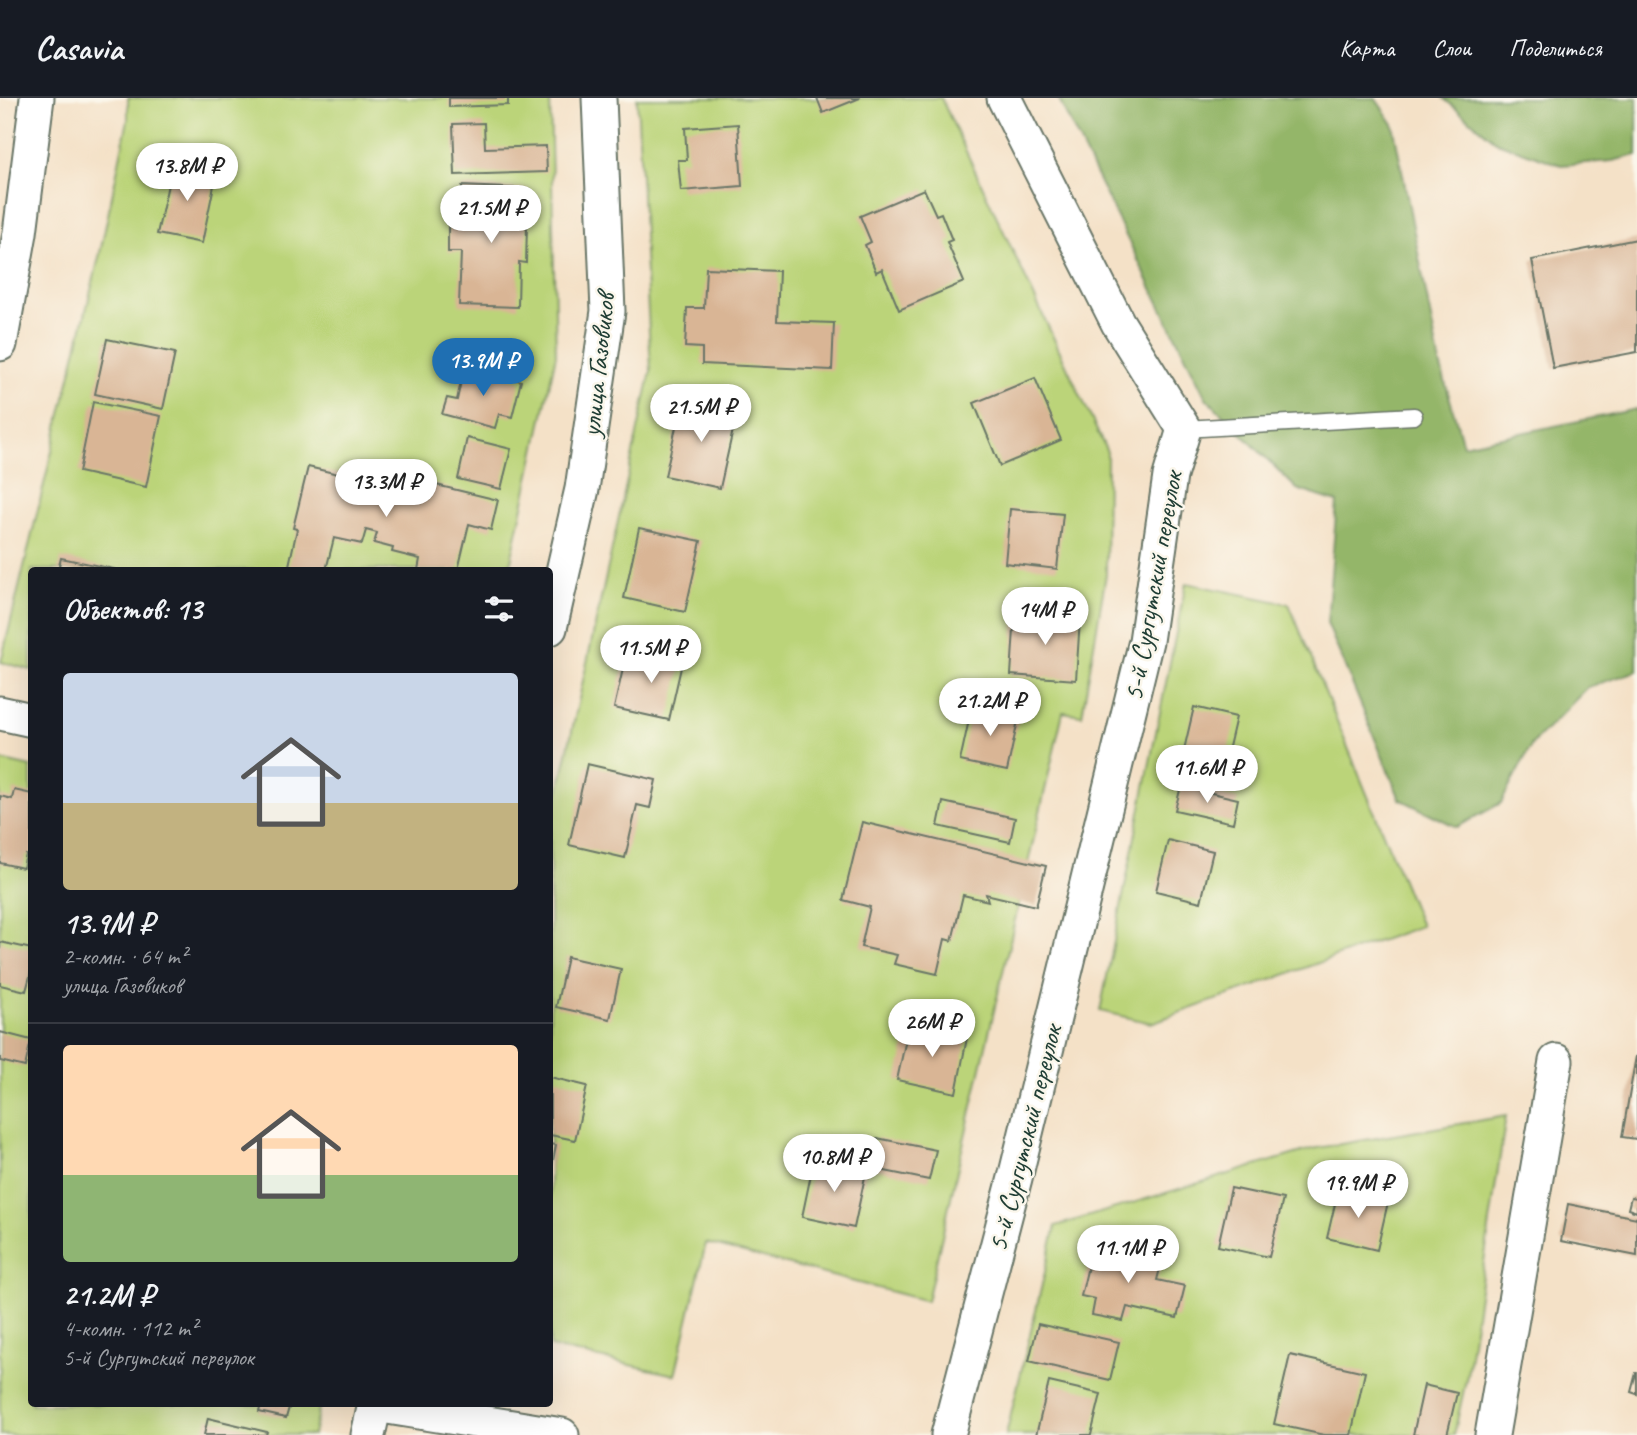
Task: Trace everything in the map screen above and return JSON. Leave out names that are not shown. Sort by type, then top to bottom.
[{"type":"street","points":[[0,344],[20,233],[37,98]]},
{"type":"street","name":"улица Газовиков","points":[[553,615],[582,489],[608,311],[598,98]]},
{"type":"street","points":[[1004,98],[1118,323],[1184,429]]},
{"type":"street","name":"5-й Сургутский переулок","points":[[948,1435],[1015,1178],[1146,641],[1170,476],[1184,429]]},
{"type":"street","points":[[0,713],[28,719]]},
{"type":"street","points":[[1492,1435],[1556,1061]]},
{"type":"street","points":[[373,1415],[562,1435]]},
{"type":"lane","points":[[1184,429],[1414,416]]},
{"type":"green space","points":[[128,98],[550,98],[556,355],[510,567],[28,567],[28,669],[1,662],[100,253],[128,120]]},
{"type":"green space","points":[[637,98],[941,98],[1107,452],[1106,574],[1082,715],[1063,712],[927,1301],[706,1243],[675,1375],[553,1348],[553,817],[651,371]]},
{"type":"green space","points":[[1058,98],[1375,98],[1393,124],[1439,360],[1463,445],[1637,409],[1637,671],[1588,687],[1532,744],[1501,803],[1457,827],[1400,799],[1327,623],[1337,502],[1297,489],[1206,398]]},
{"type":"green space","points":[[1443,98],[1637,98],[1637,155],[1612,161],[1561,165],[1497,142]]},
{"type":"green space","points":[[1186,583],[1289,604],[1421,926],[1151,1023],[1100,1011]]},
{"type":"green space","points":[[0,760],[28,766],[28,1407],[319,1407],[313,1435],[0,1435]]},
{"type":"green space","points":[[1506,1116],[1467,1375],[1454,1435],[1006,1435],[1056,1226],[1312,1149]]},
{"type":"building","points":[[449,98],[508,98],[508,105],[449,107]]},
{"type":"building","points":[[817,98],[860,98],[823,113]]},
{"type":"building","points":[[484,123],[485,148],[546,146],[547,172],[455,175],[453,124]]},
{"type":"building","points":[[738,124],[742,186],[681,191],[678,160],[687,160],[685,128]]},
{"type":"building","points":[[173,162],[217,171],[202,243],[157,234]]},
{"type":"building","points":[[462,186],[528,189],[526,263],[519,262],[518,307],[459,305],[461,252],[448,252],[448,222],[461,223]]},
{"type":"building","points":[[924,189],[936,215],[941,213],[952,240],[947,242],[964,282],[899,310],[882,269],[876,272],[865,245],[871,242],[860,216]]},
{"type":"building","points":[[1637,239],[1637,352],[1553,368],[1532,260]]},
{"type":"building","points":[[706,268],[779,271],[777,321],[834,323],[832,370],[702,364],[702,348],[685,347],[687,308],[704,308]]},
{"type":"building","points":[[107,339],[175,353],[163,409],[95,394]]},
{"type":"building","points":[[464,367],[521,381],[512,417],[499,414],[495,428],[442,414],[447,398],[457,400]]},
{"type":"building","points":[[1035,378],[1061,440],[1000,466],[974,403]]},
{"type":"building","points":[[682,400],[737,412],[720,488],[665,476]]},
{"type":"building","points":[[93,402],[161,416],[146,487],[79,472]]},
{"type":"building","points":[[467,438],[511,449],[501,489],[458,479]]},
{"type":"building","points":[[308,467],[377,483],[373,499],[385,502],[391,474],[498,500],[491,530],[469,524],[459,567],[419,567],[420,559],[392,552],[393,548],[374,543],[377,533],[366,530],[362,544],[334,538],[327,567],[289,567],[297,529],[293,528]]},
{"type":"building","points":[[1010,509],[1063,514],[1057,569],[1005,563]]},
{"type":"building","points":[[639,528],[701,541],[685,612],[624,598]]},
{"type":"building","points":[[61,558],[104,567],[59,567]]},
{"type":"building","points":[[1015,614],[1080,619],[1076,680],[1011,675]]},
{"type":"building","points":[[663,645],[685,650],[669,720],[614,708],[625,660],[658,667]]},
{"type":"building","points":[[972,706],[1019,716],[1007,771],[960,761]]},
{"type":"building","points":[[1194,707],[1236,717],[1225,764],[1183,754]]},
{"type":"building","points":[[587,764],[656,780],[650,808],[637,805],[625,858],[569,845]]},
{"type":"building","points":[[1181,786],[1238,799],[1233,823],[1175,810]]},
{"type":"building","points":[[14,790],[28,793],[28,855],[23,868],[0,863],[0,796],[12,799]]},
{"type":"building","points":[[943,802],[1015,818],[1010,842],[938,826]]},
{"type":"building","points":[[862,822],[1046,866],[1036,906],[986,894],[988,901],[963,895],[952,941],[945,939],[937,974],[894,964],[897,955],[861,947],[870,907],[843,900]]},
{"type":"building","points":[[1168,840],[1213,851],[1201,902],[1156,891]]},
{"type":"building","points":[[0,942],[28,948],[26,991],[0,985]]},
{"type":"building","points":[[567,957],[621,969],[610,1019],[556,1007]]},
{"type":"building","points":[[909,1025],[967,1038],[956,1093],[897,1080]]},
{"type":"building","points":[[0,1032],[28,1039],[25,1067],[0,1061]]},
{"type":"building","points":[[1637,1056],[1637,1139],[1622,1137]]},
{"type":"building","points":[[553,1078],[587,1086],[575,1140],[553,1136]]},
{"type":"building","points":[[877,1138],[936,1150],[929,1180],[870,1168]]},
{"type":"building","points":[[814,1160],[866,1172],[854,1228],[802,1217]]},
{"type":"building","points":[[1231,1188],[1283,1199],[1269,1257],[1218,1246]]},
{"type":"building","points":[[1338,1191],[1388,1202],[1377,1250],[1327,1238]]},
{"type":"building","points":[[1631,1197],[1637,1198],[1637,1212],[1628,1209]]},
{"type":"building","points":[[1568,1204],[1637,1218],[1637,1256],[1561,1241]]},
{"type":"building","points":[[1093,1245],[1162,1261],[1157,1280],[1185,1286],[1177,1318],[1127,1307],[1123,1321],[1092,1315],[1095,1299],[1081,1296]]},
{"type":"building","points":[[1038,1324],[1119,1342],[1110,1380],[1029,1361]]},
{"type":"building","points":[[1290,1355],[1365,1372],[1351,1435],[1324,1435],[1274,1424]]},
{"type":"building","points":[[1637,1373],[1637,1394],[1631,1392]]},
{"type":"building","points":[[1049,1382],[1101,1394],[1091,1435],[1036,1435]]},
{"type":"building","points":[[1424,1385],[1457,1393],[1447,1435],[1413,1435]]},
{"type":"building","points":[[260,1407],[289,1407],[286,1418],[259,1412]]},
{"type":"building","points":[[208,1418],[267,1432],[266,1435],[204,1435]]}]
